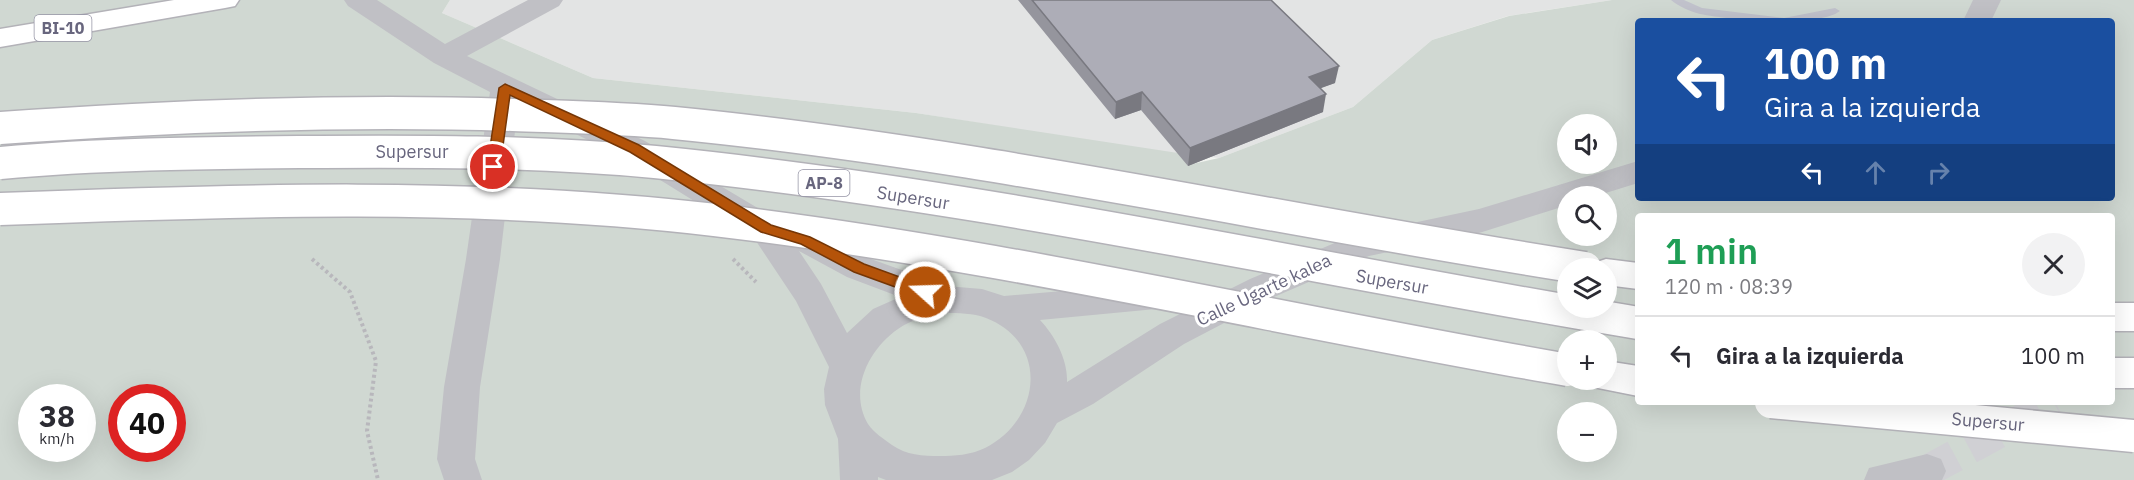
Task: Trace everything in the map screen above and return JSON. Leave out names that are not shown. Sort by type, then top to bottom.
[{"type":"highway","name":"BI-10","points":[[0,38],[225,0]]},
{"type":"highway","name":"AP-8","points":[[0,128],[180,115],[365,111],[460,112],[670,122],[1050,174],[1499,256],[1557,264]]},
{"type":"highway","name":"Supersur","points":[[0,163],[182,153],[423,151],[560,155],[702,168],[824,183],[1076,224],[1482,298],[1635,323]]},
{"type":"highway","points":[[0,209],[214,200],[447,199],[712,219],[846,238],[1053,274],[1476,355],[1557,367]]},
{"type":"highway","points":[[1617,273],[1635,276]]},
{"type":"highway","points":[[2115,317],[2134,317]]},
{"type":"highway","points":[[2115,373],[2134,373]]},
{"type":"highway","points":[[1617,378],[1635,381]]},
{"type":"highway","name":"Supersur","points":[[1803,405],[2134,436]]},
{"type":"street","points":[[358,0],[444,56],[505,88],[634,149],[766,229],[806,240],[859,268],[945,299]]},
{"type":"street","points":[[444,56],[549,0]]},
{"type":"street","points":[[1978,18],[1987,0]]},
{"type":"street","points":[[463,480],[456,459],[462,387],[483,259],[505,88]]},
{"type":"street","name":"Calle Ugarte kalea","points":[[1045,411],[1080,393],[1172,333],[1262,288],[1363,245],[1479,221],[1635,173]]},
{"type":"street","points":[[766,229],[809,293],[846,365]]},
{"type":"street","points":[[1002,309],[1262,288]]},
{"type":"street","points":[[945,299],[974,301],[1002,309],[1027,327],[1045,352],[1051,381],[1045,411],[1033,431],[1015,449],[987,472],[917,473],[882,461],[857,439],[844,416],[841,390],[846,365],[861,339],[885,319],[913,305],[945,299]]},
{"type":"street","points":[[857,439],[860,480]]},
{"type":"street","points":[[1883,480],[1927,471]]},
{"type":"path","points":[[726,252],[765,291]]},
{"type":"path","points":[[312,259],[350,292],[376,361],[367,431],[378,480]]},
{"type":"shaded area","points":[[0,0],[450,0],[442,13],[593,78],[916,113],[1178,153],[1188,165],[1219,158],[1353,107],[1432,40],[1509,16],[1612,0],[2134,0],[2134,480],[0,480]]},
{"type":"shaded area","points":[[450,0],[1612,0],[1508,16],[1432,40],[1353,107],[1219,158],[1147,150],[916,113],[593,78],[442,13]]},
{"type":"building","points":[[1032,0],[1271,0],[1339,66],[1309,77],[1326,94],[1190,148],[1142,92],[1116,102]]},
{"type":"waterway","points":[[1676,0],[1700,11],[1757,18]]},
{"type":"waterway","points":[[1801,18],[1835,11]]},
{"type":"tunnel","points":[[1927,471],[2049,405]]},
{"type":"route","points":[[493,167],[505,88],[634,149],[766,229],[806,240],[859,268],[925,292]]}]
